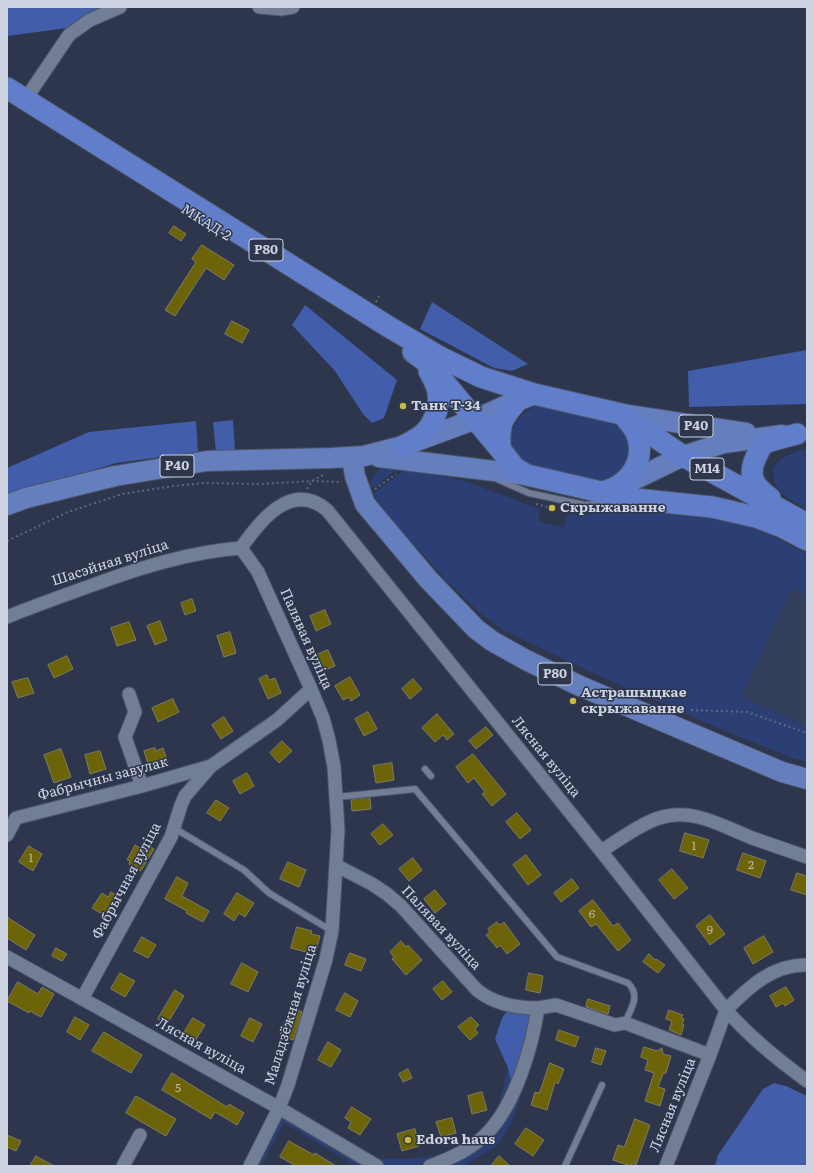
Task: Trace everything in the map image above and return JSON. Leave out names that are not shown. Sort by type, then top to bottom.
[{"type":"highway","name":"Р80","points":[[7,88],[16,99],[389,327],[440,357],[526,397]]},
{"type":"highway","name":"МКАД-2","points":[[16,99],[425,361]]},
{"type":"highway","name":"Р80","points":[[425,361],[500,449]]},
{"type":"highway","points":[[403,446],[426,432],[434,421],[438,406],[437,389],[425,361]]},
{"type":"highway","points":[[500,449],[502,422],[508,412],[526,397]]},
{"type":"highway","name":"М14","points":[[526,397],[621,414],[683,456],[795,524],[807,540]]},
{"type":"highway","points":[[609,490],[631,476],[639,460],[640,443],[634,426],[621,414]]},
{"type":"highway","name":"Р40","points":[[795,524],[761,492],[755,485],[751,476],[754,461],[764,444],[802,433]]},
{"type":"highway","name":"М14","points":[[500,449],[515,468],[527,475],[609,490],[635,499],[712,507],[795,524]]},
{"type":"main road","name":"Р40","points":[[366,457],[403,446],[476,419],[526,397]]},
{"type":"main road","name":"Р40","points":[[621,414],[661,419],[729,432],[770,436]]},
{"type":"main road","name":"Р40","points":[[609,490],[683,456],[724,443],[802,433]]},
{"type":"main road","name":"Р40","points":[[7,505],[26,498],[115,476],[207,461],[366,457],[470,467],[527,475]]},
{"type":"main road","name":"Р80","points":[[366,457],[356,476],[354,488],[365,504],[428,579],[476,628],[492,641],[526,660],[580,686],[782,772],[807,779]]},
{"type":"main road","points":[[354,488],[367,468],[373,462],[366,457]]},
{"type":"street","points":[[16,99],[69,35],[90,20],[120,7]]},
{"type":"street","points":[[259,7],[281,9],[293,7]]},
{"type":"street","points":[[241,548],[262,520],[273,511],[283,504],[302,499]]},
{"type":"street","name":"Лясная вуліца","points":[[302,499],[315,502],[327,510],[601,851],[726,1010],[710,1055],[666,1166]]},
{"type":"street","name":"Шасэйная вуліца","points":[[7,617],[133,570],[181,557],[241,548]]},
{"type":"street","name":"Палявая вуліца","points":[[241,548],[258,572],[312,689],[322,718],[334,767],[337,797],[337,866],[372,884],[392,898],[484,996],[494,1001],[509,1005],[523,1008],[538,1008]]},
{"type":"street","name":"Фабрычная вуліца","points":[[82,999],[174,828],[185,796],[211,766],[277,720],[312,689]]},
{"type":"street","points":[[129,694],[135,712],[125,737],[142,786]]},
{"type":"street","name":"Фабрычны завулак","points":[[8,832],[16,818],[142,786],[211,766]]},
{"type":"street","points":[[601,851],[650,821],[667,815],[678,814],[702,817],[807,857]]},
{"type":"street","name":"Маладзёжная вуліца","points":[[250,1166],[279,1108],[288,1085],[318,987],[332,931],[337,866]]},
{"type":"street","name":"Лясная вуліца","points":[[7,957],[279,1108],[377,1166]]},
{"type":"street","points":[[807,965],[792,966],[767,975],[747,990],[726,1010],[739,1025],[807,1081]]},
{"type":"street","name":"Лясная вуліца","points":[[538,1008],[556,1005],[615,1025],[625,1023],[710,1055]]},
{"type":"street","points":[[430,1166],[452,1158],[471,1146],[490,1130],[504,1111],[529,1050],[535,1028],[538,1008]]},
{"type":"street","points":[[123,1166],[140,1134]]},
{"type":"lane","points":[[470,467],[530,493],[585,505],[635,499]]},
{"type":"lane","points":[[425,769],[431,776]]},
{"type":"lane","points":[[337,797],[415,789],[557,957],[628,983],[632,987],[635,998],[625,1023]]},
{"type":"lane","points":[[174,828],[244,870],[269,893],[332,931]]},
{"type":"lane","points":[[565,1166],[602,1085]]},
{"type":"path","points":[[7,541],[68,512],[122,494],[173,486],[205,483],[260,484],[312,481],[372,491],[397,473]]},
{"type":"path","points":[[302,499],[312,481],[326,474]]},
{"type":"path","points":[[534,503],[552,508]]},
{"type":"path","points":[[691,710],[747,712],[807,733]]},
{"type":"shaded area","points":[[7,7],[107,7],[67,28],[7,36]]},
{"type":"shaded area","points":[[432,302],[528,364],[512,371],[494,368],[420,329]]},
{"type":"shaded area","points":[[305,305],[397,380],[384,418],[372,423],[363,414],[335,371],[292,325]]},
{"type":"shaded area","points":[[807,350],[807,404],[689,407],[688,371]]},
{"type":"shaded area","points":[[544,405],[615,421],[634,448],[620,476],[603,482],[535,467],[519,457],[512,444],[511,436],[513,429],[517,421],[528,410],[536,406]]},
{"type":"shaded area","points":[[233,420],[235,450],[216,452],[213,422]]},
{"type":"shaded area","points":[[196,421],[198,452],[116,463],[7,497],[7,468],[89,432]]},
{"type":"shaded area","points":[[807,449],[807,510],[782,494],[774,482],[773,468],[788,455]]},
{"type":"shaded area","points":[[382,467],[399,467],[378,485],[370,488],[372,478]]},
{"type":"shaded area","points":[[407,469],[464,481],[540,509],[539,522],[564,527],[567,515],[631,511],[700,515],[739,523],[774,537],[807,554],[807,594],[792,588],[741,697],[807,727],[807,762],[792,758],[711,725],[591,672],[503,630],[481,614],[447,581],[387,515],[373,493]]},
{"type":"shaded area","points":[[792,587],[807,594],[807,727],[741,697]]},
{"type":"shaded area","points":[[507,1011],[531,1014],[527,1038],[512,1083],[508,1068],[495,1039],[502,1018]]},
{"type":"shaded area","points":[[540,1026],[537,1049],[512,1122],[498,1145],[463,1166],[440,1166],[487,1139]]},
{"type":"shaded area","points":[[508,1068],[512,1083],[494,1118],[498,1108]]},
{"type":"shaded area","points":[[774,1083],[786,1086],[807,1096],[807,1166],[715,1166],[718,1155],[763,1089]]},
{"type":"shaded area","points":[[283,1116],[369,1166],[356,1166],[284,1123],[261,1166],[254,1166],[277,1120]]},
{"type":"shaded area","points":[[491,1122],[475,1139],[462,1149],[434,1161],[419,1165],[387,1166],[371,1158],[400,1159],[436,1156],[458,1149]]},
{"type":"building","points":[[174,226],[186,234],[181,241],[169,233]]},
{"type":"building","points":[[202,245],[234,265],[224,280],[206,268],[175,316],[165,310],[196,262],[192,259]]},
{"type":"building","points":[[232,321],[249,330],[242,343],[225,334]]},
{"type":"building","points":[[192,599],[196,611],[185,615],[181,603]]},
{"type":"building","points":[[325,610],[331,624],[316,631],[310,616]]},
{"type":"building","points":[[160,621],[167,640],[155,645],[147,626]]},
{"type":"building","points":[[129,622],[136,640],[117,646],[111,628]]},
{"type":"building","points":[[230,632],[236,653],[224,657],[217,636]]},
{"type":"building","points":[[328,650],[335,666],[321,672],[314,656]]},
{"type":"building","points":[[67,656],[73,669],[54,678],[48,665]]},
{"type":"building","points":[[267,675],[269,680],[275,678],[281,693],[268,699],[259,679]]},
{"type":"building","points":[[350,677],[360,695],[351,701],[349,697],[343,700],[335,686]]},
{"type":"building","points":[[28,678],[34,693],[18,698],[12,682]]},
{"type":"building","points":[[413,679],[422,689],[410,699],[402,689]]},
{"type":"building","points":[[173,699],[179,712],[158,722],[152,708]]},
{"type":"building","points":[[368,712],[377,729],[364,736],[355,719]]},
{"type":"building","points":[[437,714],[454,734],[447,740],[443,735],[435,742],[422,728]]},
{"type":"building","points":[[224,717],[233,731],[221,739],[212,725]]},
{"type":"building","points":[[486,727],[493,735],[476,749],[469,741]]},
{"type":"building","points":[[282,741],[292,751],[279,763],[270,753]]},
{"type":"building","points":[[155,748],[156,751],[163,748],[168,764],[150,770],[144,751]]},
{"type":"building","points":[[61,749],[71,777],[54,783],[44,755]]},
{"type":"building","points":[[100,751],[106,769],[90,774],[85,755]]},
{"type":"building","points":[[473,754],[506,794],[492,806],[482,794],[485,792],[474,778],[468,783],[456,767]]},
{"type":"building","points":[[392,763],[394,780],[376,783],[373,766]]},
{"type":"building","points":[[247,773],[254,786],[240,794],[233,781]]},
{"type":"building","points":[[370,798],[371,809],[352,811],[351,800]]},
{"type":"building","points":[[216,800],[229,808],[220,821],[207,813]]},
{"type":"building","points":[[517,813],[531,830],[520,839],[506,822]]},
{"type":"building","points":[[383,824],[393,835],[380,845],[371,834]]},
{"type":"building","points":[[685,833],[709,840],[703,858],[680,851]]},
{"type":"building","points":[[145,844],[154,849],[141,871],[129,864],[130,861],[127,860],[135,845],[142,849]]},
{"type":"building","points":[[29,846],[42,854],[33,871],[19,862]]},
{"type":"building","points":[[743,853],[766,861],[760,878],[737,870]]},
{"type":"building","points":[[526,855],[541,875],[528,885],[513,865]]},
{"type":"building","points":[[413,858],[422,870],[409,881],[399,869]]},
{"type":"building","points":[[288,862],[306,870],[299,887],[280,879]]},
{"type":"building","points":[[672,869],[688,888],[674,899],[659,880]]},
{"type":"building","points":[[797,873],[807,876],[807,895],[791,890]]},
{"type":"building","points":[[177,877],[188,883],[182,896],[209,911],[203,922],[165,899]]},
{"type":"building","points":[[572,879],[579,888],[561,902],[554,893]]},
{"type":"building","points":[[435,890],[446,904],[435,913],[424,899]]},
{"type":"building","points":[[111,892],[121,898],[109,918],[92,908],[102,893],[108,897]]},
{"type":"building","points":[[237,893],[254,903],[245,917],[239,913],[234,921],[224,914]]},
{"type":"building","points":[[593,900],[613,926],[618,923],[631,940],[618,951],[596,924],[591,927],[579,911]]},
{"type":"building","points":[[710,915],[725,934],[710,945],[696,926]]},
{"type":"building","points":[[7,917],[35,935],[26,950],[7,938]]},
{"type":"building","points":[[497,922],[500,925],[504,922],[520,944],[507,954],[500,945],[497,948],[486,935],[490,932],[488,929]]},
{"type":"building","points":[[297,927],[312,931],[311,934],[320,936],[316,951],[307,949],[306,952],[291,948]]},
{"type":"building","points":[[764,936],[773,952],[753,964],[744,948]]},
{"type":"building","points":[[142,937],[156,945],[148,958],[134,951]]},
{"type":"building","points":[[401,941],[406,947],[408,945],[422,960],[406,975],[392,959],[394,957],[390,952]]},
{"type":"building","points":[[56,948],[67,954],[62,961],[52,956]]},
{"type":"building","points":[[350,953],[366,959],[361,971],[345,965]]},
{"type":"building","points":[[649,954],[655,960],[656,959],[665,965],[658,973],[643,962]]},
{"type":"building","points":[[242,963],[258,972],[248,992],[231,984]]},
{"type":"building","points":[[120,973],[135,981],[125,997],[111,989]]},
{"type":"building","points":[[529,973],[543,976],[540,993],[526,990]]},
{"type":"building","points":[[443,981],[452,992],[442,1000],[433,989]]},
{"type":"building","points":[[18,982],[38,994],[42,987],[54,994],[41,1017],[30,1011],[29,1013],[7,1001]]},
{"type":"building","points":[[786,987],[794,1000],[785,1006],[783,1003],[776,1007],[770,996]]},
{"type":"building","points":[[175,990],[184,996],[167,1024],[158,1019]]},
{"type":"building","points":[[345,993],[358,1001],[350,1017],[336,1010]]},
{"type":"building","points":[[588,999],[610,1006],[608,1014],[586,1007]]},
{"type":"building","points":[[293,1007],[302,1012],[293,1040],[280,1035],[285,1021]]},
{"type":"building","points":[[669,1010],[683,1015],[681,1018],[684,1019],[682,1024],[684,1025],[681,1035],[669,1030],[672,1021],[666,1019]]},
{"type":"building","points":[[75,1017],[89,1025],[80,1040],[67,1032]]},
{"type":"building","points":[[471,1017],[479,1025],[475,1029],[478,1033],[470,1040],[458,1027]]},
{"type":"building","points":[[193,1018],[205,1025],[195,1041],[183,1034]]},
{"type":"building","points":[[250,1018],[262,1024],[253,1042],[241,1036]]},
{"type":"building","points":[[559,1030],[579,1037],[575,1047],[556,1040]]},
{"type":"building","points":[[104,1032],[142,1055],[131,1073],[92,1051]]},
{"type":"building","points":[[328,1042],[341,1050],[331,1067],[318,1060]]},
{"type":"building","points":[[644,1047],[657,1051],[662,1048],[663,1054],[671,1056],[666,1073],[663,1074],[658,1087],[665,1089],[660,1106],[645,1101],[654,1073],[645,1070],[648,1060],[641,1057]]},
{"type":"building","points":[[596,1048],[606,1051],[601,1065],[592,1062]]},
{"type":"building","points":[[550,1063],[564,1069],[558,1084],[555,1082],[547,1110],[531,1105],[535,1092],[539,1093]]},
{"type":"building","points":[[408,1069],[412,1078],[403,1082],[399,1074]]},
{"type":"building","points":[[172,1073],[227,1107],[229,1104],[244,1113],[237,1125],[215,1112],[211,1119],[162,1090]]},
{"type":"building","points":[[482,1092],[487,1110],[472,1114],[468,1096]]},
{"type":"building","points":[[136,1096],[176,1119],[166,1136],[126,1113]]},
{"type":"building","points":[[352,1107],[371,1119],[360,1135],[348,1128],[351,1122],[345,1118]]},
{"type":"building","points":[[452,1118],[456,1133],[441,1137],[436,1122]]},
{"type":"building","points":[[635,1119],[650,1125],[636,1165],[632,1163],[631,1166],[613,1160],[618,1145],[624,1147]]},
{"type":"building","points":[[526,1128],[544,1140],[533,1156],[515,1144]]},
{"type":"building","name":"Edora haus","points":[[415,1129],[419,1146],[402,1151],[397,1134]]},
{"type":"building","points":[[7,1135],[21,1141],[16,1151],[7,1147]]},
{"type":"building","points":[[289,1141],[314,1155],[315,1153],[336,1166],[296,1166],[280,1157]]},
{"type":"building","points":[[36,1156],[54,1166],[30,1166]]},
{"type":"building","points":[[499,1156],[510,1166],[491,1166]]},
{"type":"place","name":"Танк Т-34","points":[[403,406]]},
{"type":"place","name":"Скрыжаванне","points":[[552,508]]},
{"type":"place","name":"Астрашыцкае скрыжаванне","points":[[573,701]]},
{"type":"place","name":"Edora haus","points":[[408,1140]]}]
